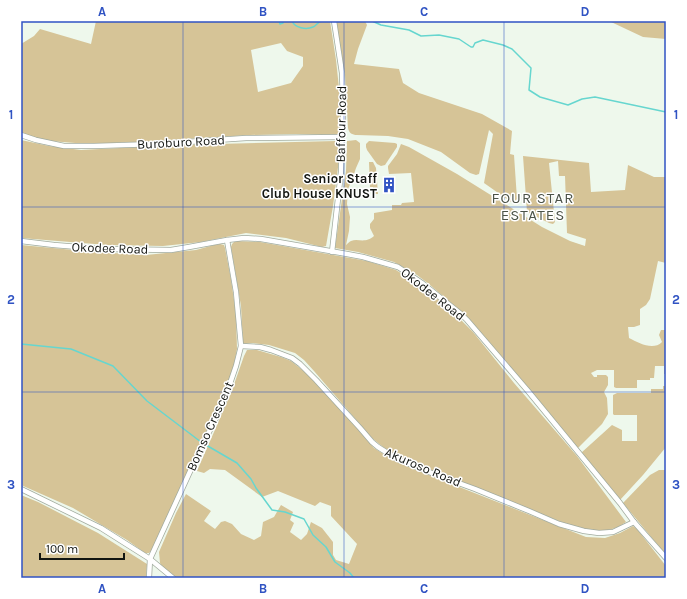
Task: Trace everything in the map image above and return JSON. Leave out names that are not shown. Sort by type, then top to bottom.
[{"type":"street","name":"Baffour Road","points":[[332,252],[341,172],[343,114],[342,80],[334,21]]},
{"type":"street","name":"Buroburo Road","points":[[21,135],[64,146],[156,144],[246,138],[342,138]]},
{"type":"street","name":"Okodee Road","points":[[21,241],[103,249],[171,250],[244,238],[265,239],[363,257],[398,267],[422,283],[461,314],[528,390],[634,522],[666,558]]},
{"type":"street","name":"Bomso Crescent","points":[[150,559],[222,404],[236,366],[241,346],[236,292],[227,240]]},
{"type":"street","name":"Akuroso Road","points":[[241,346],[260,347],[292,358],[300,364],[320,385],[372,442],[397,459],[476,489],[559,524],[584,531],[599,533],[613,532],[634,522]]},
{"type":"street","points":[[21,489],[101,528],[150,559],[173,578]]},
{"type":"street","points":[[149,578],[150,559]]},
{"type":"shaded area","points":[[96,21],[330,21],[339,88],[340,133],[337,135],[250,135],[88,144],[50,141],[21,134],[21,44],[34,36],[40,29],[91,44]],"holes":[[[281,43],[287,51],[303,57],[303,66],[291,83],[258,92],[251,50]]]},
{"type":"shaded area","points":[[336,21],[365,21],[367,25],[354,64],[399,69],[403,83],[419,93],[482,114],[512,131],[510,154],[514,155],[517,199],[514,202],[511,202],[484,183],[493,134],[489,130],[479,174],[476,175],[470,173],[441,152],[408,139],[388,136],[355,135],[350,132],[348,128],[345,75]]},
{"type":"shaded area","points":[[609,21],[666,21],[666,39],[643,37]]},
{"type":"shaded area","points":[[21,140],[49,146],[81,150],[178,145],[336,141],[339,144],[340,152],[326,246],[322,247],[286,238],[246,233],[201,242],[163,246],[107,245],[21,238]]},
{"type":"shaded area","points":[[356,140],[360,143],[360,159],[348,189],[347,204],[350,217],[346,245],[354,240],[368,240],[374,236],[370,228],[370,224],[374,219],[374,213],[392,210],[392,205],[401,205],[402,203],[414,202],[411,173],[389,174],[388,166],[397,154],[401,144],[457,174],[542,227],[570,241],[585,246],[586,239],[567,233],[565,176],[559,176],[558,161],[549,163],[555,222],[553,224],[549,223],[527,212],[523,156],[589,163],[591,192],[625,190],[628,165],[654,177],[666,177],[666,263],[658,261],[650,299],[646,305],[640,309],[640,325],[628,327],[629,338],[641,344],[650,346],[658,345],[662,342],[659,335],[661,330],[666,330],[666,374],[664,374],[664,366],[655,366],[654,378],[650,378],[650,380],[637,380],[637,388],[616,388],[614,387],[614,370],[597,370],[591,373],[594,377],[597,377],[597,375],[606,375],[608,377],[608,385],[604,392],[607,398],[608,414],[602,424],[578,448],[465,315],[430,285],[417,275],[394,262],[358,252],[335,248],[346,171],[347,141]]},
{"type":"shaded area","points":[[369,141],[397,144],[397,147],[385,165],[381,166],[377,164],[367,150],[366,144]]},
{"type":"shaded area","points":[[369,162],[373,162],[376,168],[378,194],[373,194],[373,187],[370,187]]},
{"type":"shaded area","points":[[235,241],[260,242],[367,261],[396,270],[426,290],[450,309],[473,332],[514,383],[577,456],[626,522],[616,528],[602,531],[576,527],[405,460],[387,450],[370,436],[314,371],[295,353],[269,345],[253,343],[243,344],[241,306],[231,247]]},
{"type":"shaded area","points":[[220,244],[224,245],[225,248],[236,314],[237,349],[233,370],[152,550],[149,553],[145,553],[127,540],[73,508],[21,485],[21,245],[146,255],[196,250]]},
{"type":"shaded area","points":[[247,350],[257,350],[291,361],[310,376],[374,448],[406,466],[586,537],[605,538],[620,533],[633,526],[666,566],[666,578],[176,578],[162,567],[159,552],[186,494],[211,511],[204,521],[215,529],[221,522],[225,521],[232,524],[241,534],[254,540],[261,536],[263,522],[274,517],[281,505],[293,512],[290,520],[294,523],[290,532],[301,540],[307,534],[311,522],[322,528],[333,542],[333,555],[336,560],[349,564],[357,544],[331,516],[331,506],[320,502],[315,506],[278,491],[262,497],[225,470],[210,469],[204,473],[197,471],[231,393]]},
{"type":"shaded area","points":[[663,386],[666,386],[666,447],[620,500],[581,453],[612,425],[622,430],[622,441],[637,441],[637,415],[614,415],[613,395],[617,393],[651,393],[651,389],[663,389]]},
{"type":"shaded area","points":[[659,470],[666,470],[666,555],[623,503],[650,475]]},
{"type":"shaded area","points":[[21,495],[38,502],[98,533],[147,564],[146,578],[21,578]]},
{"type":"waterway","points":[[279,21],[280,24],[283,23],[283,21]]},
{"type":"waterway","points":[[292,21],[301,28],[310,28],[321,21]]},
{"type":"waterway","points":[[372,21],[381,25],[409,30],[421,36],[439,35],[459,39],[471,47],[473,47],[475,43],[483,40],[512,49],[531,68],[529,90],[540,97],[568,105],[582,99],[595,97],[666,112]]},
{"type":"waterway","points":[[21,344],[71,349],[113,366],[147,401],[201,442]]},
{"type":"waterway","points":[[206,445],[237,463],[251,479],[272,510],[285,512],[304,519],[313,535],[326,547],[335,562],[350,573],[354,578]]},
{"type":"place","name":"Senior Staff Club House KNUST","points":[[389,185]]},
{"type":"district","name":"FOUR STAR ESTATES","points":[[533,206]]}]
